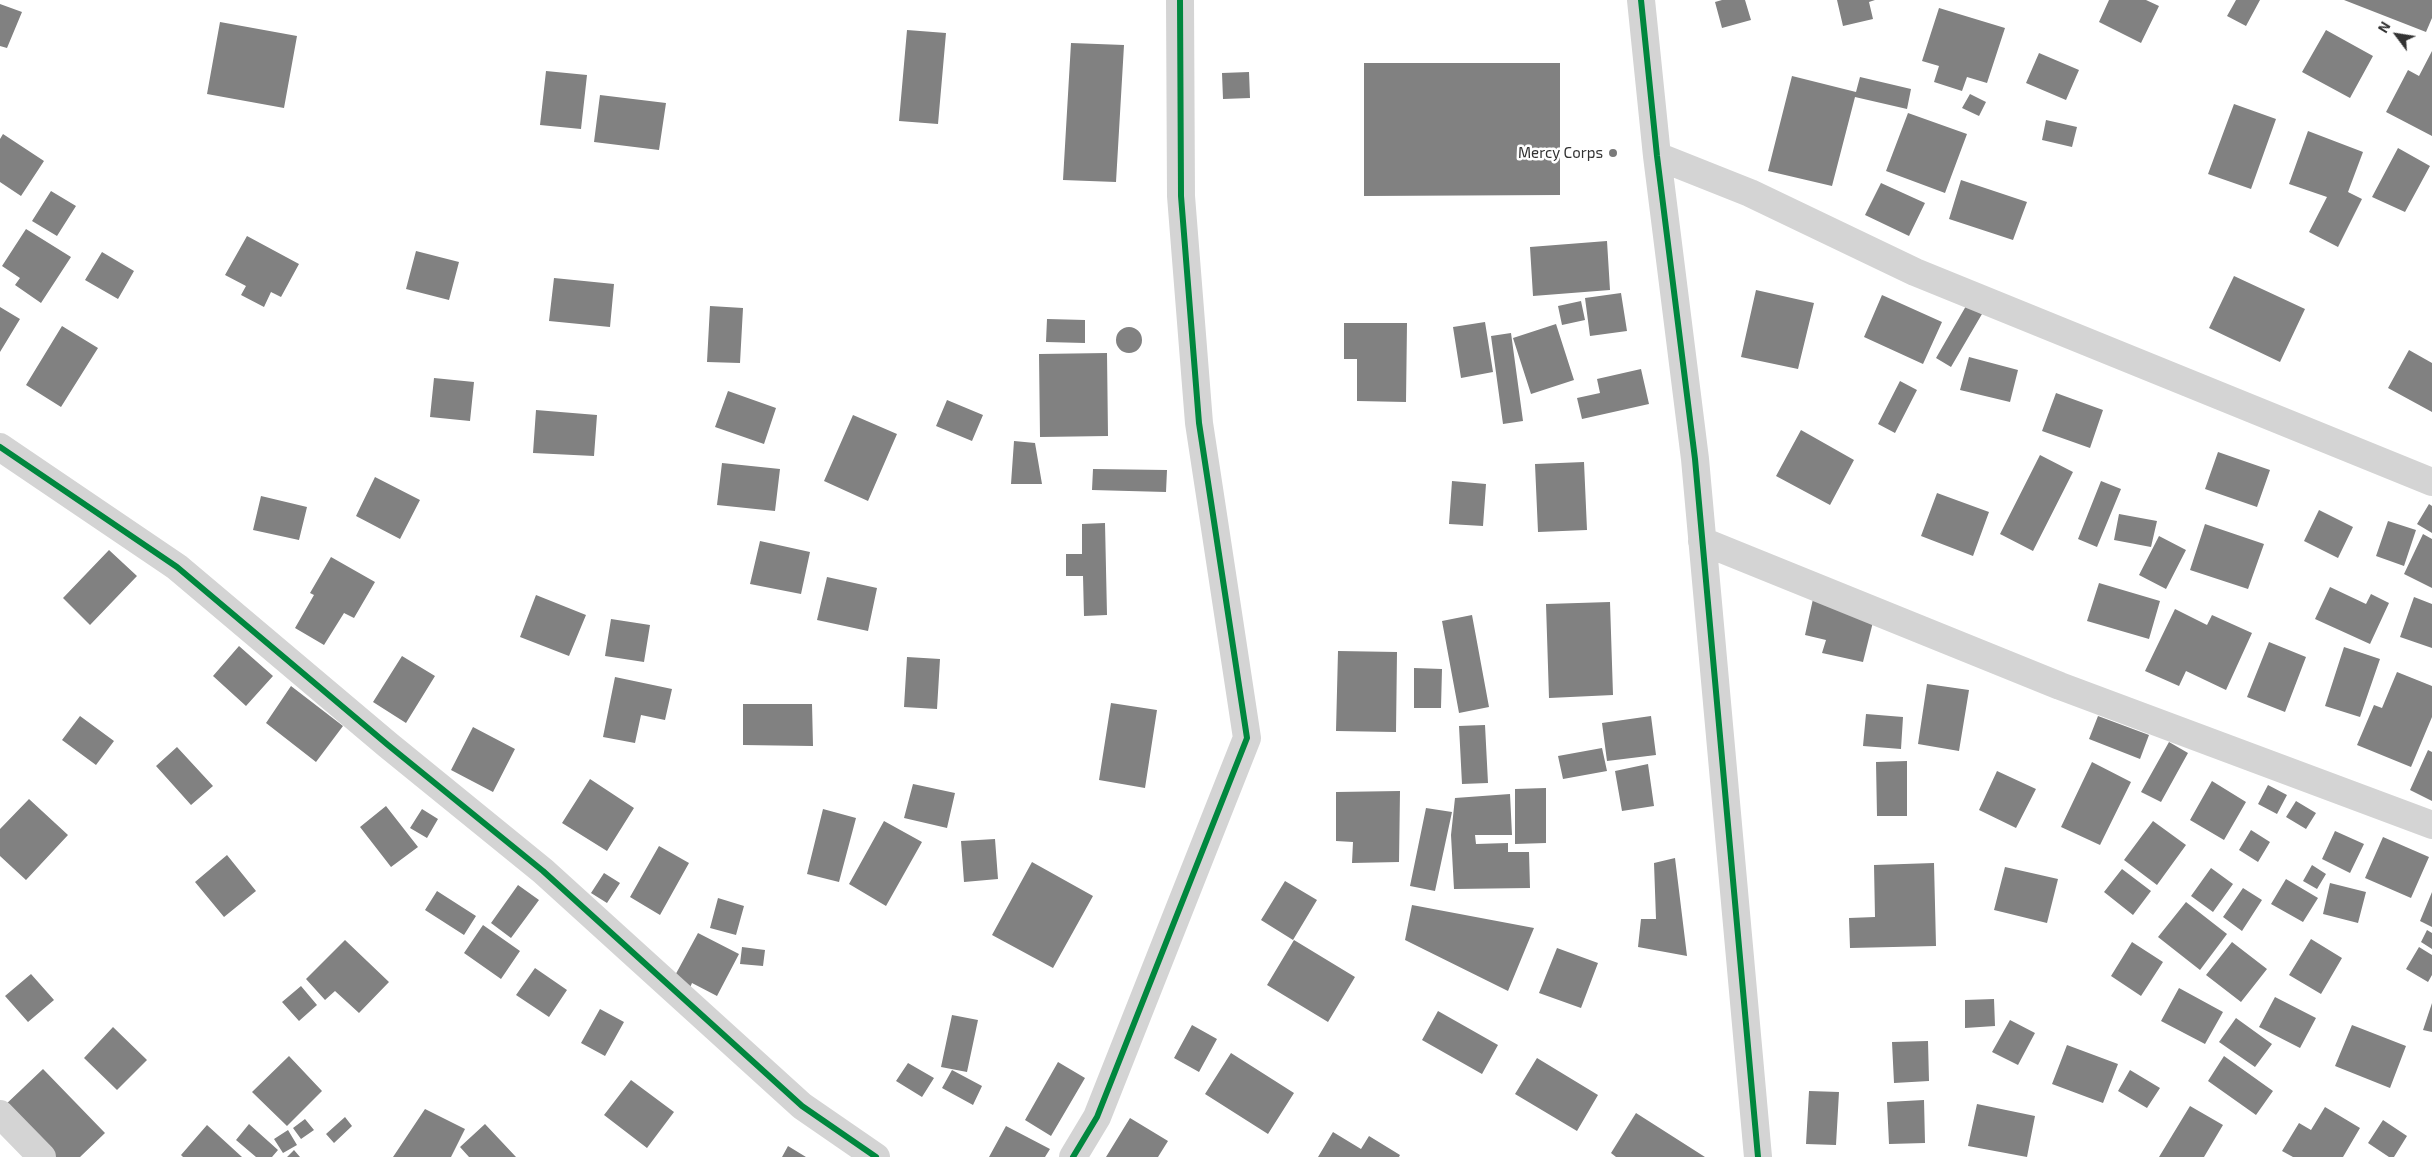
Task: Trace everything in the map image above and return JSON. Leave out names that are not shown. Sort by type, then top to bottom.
[{"type":"street","points":[[1073,1157],[1097,1117],[1247,738],[1198,424],[1181,196],[1180,0]]},
{"type":"street","points":[[1641,0],[1657,156],[1694,460],[1758,1157]]},
{"type":"street","points":[[1657,156],[1750,193],[1915,272],[2432,482]]},
{"type":"street","points":[[0,447],[176,566],[388,746],[543,871],[802,1106],[876,1157]]},
{"type":"street","points":[[1702,540],[2060,686],[2432,825]]},
{"type":"street","points":[[0,1114],[42,1157]]},
{"type":"building","points":[[1722,0],[1745,0],[1751,20],[1722,28],[1715,2]]},
{"type":"building","points":[[1837,0],[1875,0],[1869,2],[1873,19],[1843,26]]},
{"type":"building","points":[[2109,0],[2146,0],[2159,6],[2141,43],[2099,22]]},
{"type":"building","points":[[2236,0],[2260,0],[2246,26],[2227,16]]},
{"type":"building","points":[[2344,0],[2432,0],[2432,18],[2426,32]]},
{"type":"building","points":[[0,4],[22,12],[7,48],[0,46]]},
{"type":"building","points":[[1939,8],[2005,28],[1987,83],[1967,77],[1962,91],[1934,82],[1939,66],[1922,61]]},
{"type":"building","points":[[220,22],[297,36],[284,108],[207,94]]},
{"type":"building","points":[[907,30],[946,33],[938,124],[899,121]]},
{"type":"building","points":[[2326,30],[2373,56],[2350,98],[2302,72]]},
{"type":"building","points":[[1071,43],[1124,45],[1116,182],[1063,180]]},
{"type":"building","points":[[2432,51],[2432,136],[2386,112],[2408,70],[2419,76]]},
{"type":"building","points":[[2039,53],[2079,70],[2066,100],[2026,83]]},
{"type":"building","points":[[1364,63],[1560,63],[1560,195],[1364,196]]},
{"type":"building","points":[[546,71],[587,75],[581,129],[540,125]]},
{"type":"building","points":[[1249,72],[1250,98],[1223,99],[1222,73]]},
{"type":"building","points":[[1792,76],[1856,92],[1860,77],[1911,89],[1907,109],[1855,97],[1832,186],[1768,171]]},
{"type":"building","points":[[1970,94],[1986,102],[1979,116],[1962,108]]},
{"type":"building","points":[[600,95],[666,103],[659,150],[594,142]]},
{"type":"building","points":[[2234,104],[2276,119],[2251,189],[2208,174]]},
{"type":"building","points":[[1908,113],[1967,134],[1945,193],[1886,171]]},
{"type":"building","points":[[2046,120],[2077,127],[2072,147],[2042,140]]},
{"type":"building","points":[[2308,131],[2363,152],[2348,192],[2362,199],[2338,247],[2309,232],[2327,197],[2289,184]]},
{"type":"building","points":[[3,134],[44,161],[21,196],[0,182],[0,139]]},
{"type":"building","points":[[2398,148],[2430,166],[2405,212],[2372,197]]},
{"type":"building","points":[[1961,180],[2027,202],[2013,240],[1949,219]]},
{"type":"building","points":[[1881,183],[1925,203],[1909,236],[1865,215]]},
{"type":"building","points":[[51,191],[76,206],[57,236],[32,221]]},
{"type":"building","points":[[26,229],[71,257],[41,303],[15,285],[20,278],[2,266]]},
{"type":"building","points":[[247,236],[299,264],[281,297],[271,292],[264,307],[241,295],[246,286],[225,275]]},
{"type":"building","points":[[1607,241],[1610,290],[1533,296],[1530,247]]},
{"type":"building","points":[[416,251],[459,262],[449,300],[406,289]]},
{"type":"building","points":[[102,252],[134,271],[118,299],[85,280]]},
{"type":"building","points":[[2234,276],[2305,309],[2280,362],[2209,328]]},
{"type":"building","points":[[554,278],[614,284],[610,327],[549,321]]},
{"type":"building","points":[[1756,290],[1814,303],[1798,369],[1741,357]]},
{"type":"building","points":[[1621,293],[1627,331],[1590,336],[1585,298]]},
{"type":"building","points":[[1882,295],[1942,322],[1923,364],[1864,337]]},
{"type":"building","points":[[1581,301],[1585,320],[1562,325],[1558,306]]},
{"type":"building","points":[[710,306],[743,308],[740,363],[707,362]]},
{"type":"building","points":[[1966,306],[1982,314],[1951,367],[1936,358]]},
{"type":"building","points":[[0,307],[20,319],[0,352]]},
{"type":"building","points":[[1047,319],[1085,320],[1085,343],[1046,342]]},
{"type":"building","points":[[1485,322],[1493,372],[1461,378],[1453,327]]},
{"type":"building","points":[[1344,323],[1407,323],[1406,402],[1357,401],[1357,359],[1344,359]]},
{"type":"building","points":[[1556,324],[1574,380],[1531,394],[1513,338]]},
{"type":"building","points":[[62,326],[98,348],[61,407],[26,385]]},
{"type":"building","points":[[1129,327],[1138,331],[1142,340],[1138,349],[1129,353],[1120,349],[1116,340],[1120,331]]},
{"type":"building","points":[[1511,333],[1523,421],[1503,424],[1491,336]]},
{"type":"building","points":[[2409,350],[2432,363],[2432,412],[2388,388]]},
{"type":"building","points":[[1107,353],[1108,436],[1040,437],[1039,354]]},
{"type":"building","points":[[1969,357],[2018,370],[2010,402],[1960,390]]},
{"type":"building","points":[[1641,369],[1649,404],[1582,419],[1577,398],[1600,393],[1597,379]]},
{"type":"building","points":[[434,378],[474,382],[470,421],[430,417]]},
{"type":"building","points":[[1900,381],[1917,390],[1895,433],[1878,424]]},
{"type":"building","points":[[728,391],[776,408],[764,444],[715,427]]},
{"type":"building","points":[[2056,393],[2103,410],[2090,448],[2042,431]]},
{"type":"building","points":[[947,400],[983,415],[972,441],[936,426]]},
{"type":"building","points":[[536,410],[597,415],[594,456],[533,453]]},
{"type":"building","points":[[853,415],[897,434],[868,501],[824,481]]},
{"type":"building","points":[[1801,430],[1854,460],[1830,505],[1776,476]]},
{"type":"building","points":[[1014,441],[1035,443],[1042,484],[1011,484]]},
{"type":"building","points":[[2218,452],[2270,470],[2257,507],[2205,489]]},
{"type":"building","points":[[2040,455],[2073,472],[2033,551],[2000,534]]},
{"type":"building","points":[[1584,462],[1587,530],[1538,532],[1535,464]]},
{"type":"building","points":[[722,463],[780,469],[775,511],[717,505]]},
{"type":"building","points":[[1093,469],[1167,470],[1166,492],[1092,490]]},
{"type":"building","points":[[375,477],[420,500],[400,539],[356,516]]},
{"type":"building","points":[[1452,481],[1486,484],[1483,526],[1449,524]]},
{"type":"building","points":[[2101,481],[2121,489],[2097,547],[2078,539]]},
{"type":"building","points":[[1937,493],[1989,512],[1973,556],[1921,536]]},
{"type":"building","points":[[261,496],[307,507],[299,540],[253,530]]},
{"type":"building","points":[[2429,504],[2432,506],[2432,533],[2417,524]]},
{"type":"building","points":[[2319,510],[2353,527],[2338,558],[2304,541]]},
{"type":"building","points":[[2119,514],[2157,521],[2151,547],[2114,540]]},
{"type":"building","points":[[2388,521],[2416,530],[2404,566],[2376,556]]},
{"type":"building","points":[[1105,523],[1107,615],[1084,616],[1083,576],[1066,576],[1066,554],[1082,554],[1082,524]]},
{"type":"building","points":[[2205,524],[2264,544],[2248,589],[2190,570]]},
{"type":"building","points":[[2423,534],[2432,539],[2432,588],[2404,574]]},
{"type":"building","points":[[2159,536],[2186,550],[2166,589],[2139,575]]},
{"type":"building","points":[[760,541],[810,552],[801,594],[750,584]]},
{"type":"building","points":[[109,550],[137,576],[90,625],[63,598]]},
{"type":"building","points":[[331,557],[375,582],[354,618],[344,613],[324,645],[295,628],[314,595],[310,593]]},
{"type":"building","points":[[827,577],[877,588],[868,631],[817,620]]},
{"type":"building","points":[[2099,583],[2160,601],[2149,639],[2087,621]]},
{"type":"building","points":[[2330,587],[2366,604],[2371,594],[2389,603],[2370,644],[2315,619]]},
{"type":"building","points":[[536,595],[586,615],[569,656],[520,637]]},
{"type":"building","points":[[2414,597],[2432,604],[2432,648],[2400,637]]},
{"type":"building","points":[[1813,599],[1875,614],[1863,662],[1822,653],[1826,640],[1805,635]]},
{"type":"building","points":[[1610,602],[1613,695],[1549,698],[1546,604]]},
{"type":"building","points":[[2175,609],[2207,625],[2212,615],[2252,633],[2226,690],[2186,671],[2179,686],[2145,671]]},
{"type":"building","points":[[1472,615],[1489,707],[1459,713],[1442,621]]},
{"type":"building","points":[[611,619],[650,625],[644,662],[605,656]]},
{"type":"building","points":[[2269,642],[2306,657],[2285,712],[2247,697]]},
{"type":"building","points":[[239,646],[273,676],[246,706],[213,676]]},
{"type":"building","points":[[2344,647],[2380,659],[2360,717],[2325,706]]},
{"type":"building","points":[[1338,651],[1397,652],[1396,732],[1336,731]]},
{"type":"building","points":[[402,656],[435,676],[406,723],[373,702]]},
{"type":"building","points":[[907,657],[940,659],[937,709],[904,707]]},
{"type":"building","points":[[1414,668],[1442,669],[1441,708],[1414,708]]},
{"type":"building","points":[[2397,672],[2432,686],[2432,717],[2411,767],[2357,745],[2374,705],[2382,708]]},
{"type":"building","points":[[615,677],[672,689],[665,720],[641,715],[635,743],[603,737]]},
{"type":"building","points":[[1927,684],[1969,690],[1959,751],[1918,744]]},
{"type":"building","points":[[291,686],[343,726],[316,762],[266,723]]},
{"type":"building","points":[[1111,703],[1157,710],[1145,788],[1099,780]]},
{"type":"building","points":[[743,704],[812,704],[813,746],[743,745]]},
{"type":"building","points":[[1866,714],[1903,717],[1901,749],[1863,746]]},
{"type":"building","points":[[80,716],[114,741],[96,765],[62,740]]},
{"type":"building","points":[[1651,716],[1656,755],[1607,761],[1602,723]]},
{"type":"building","points":[[2098,716],[2149,735],[2140,759],[2089,739]]},
{"type":"building","points":[[1485,725],[1488,783],[1462,784],[1459,726]]},
{"type":"building","points":[[473,727],[515,749],[493,792],[451,770]]},
{"type":"building","points":[[2169,742],[2188,753],[2161,802],[2141,792]]},
{"type":"building","points":[[177,747],[213,786],[191,805],[156,766]]},
{"type":"building","points":[[1602,748],[1607,771],[1563,779],[1558,756]]},
{"type":"building","points":[[2428,750],[2432,752],[2432,801],[2410,790]]},
{"type":"building","points":[[1907,761],[1907,816],[1877,816],[1876,762]]},
{"type":"building","points":[[2092,762],[2131,782],[2100,845],[2061,827]]},
{"type":"building","points":[[1648,764],[1654,806],[1622,811],[1615,771]]},
{"type":"building","points":[[1997,771],[2036,789],[2016,828],[1979,810]]},
{"type":"building","points":[[590,779],[634,808],[607,851],[562,823]]},
{"type":"building","points":[[2212,781],[2246,802],[2224,840],[2190,820]]},
{"type":"building","points":[[913,784],[955,793],[947,828],[904,818]]},
{"type":"building","points":[[2268,785],[2287,795],[2277,814],[2258,804]]},
{"type":"building","points":[[1546,788],[1546,843],[1515,844],[1515,789]]},
{"type":"building","points":[[1400,791],[1399,862],[1352,863],[1353,842],[1336,841],[1336,792]]},
{"type":"building","points":[[1510,794],[1512,835],[1475,835],[1476,844],[1508,843],[1508,852],[1529,852],[1530,888],[1454,889],[1451,835],[1455,798]]},
{"type":"building","points":[[29,799],[68,835],[26,880],[0,856],[0,829]]},
{"type":"building","points":[[2296,801],[2316,813],[2306,829],[2286,817]]},
{"type":"building","points":[[386,806],[418,847],[391,867],[360,827]]},
{"type":"building","points":[[1426,808],[1452,812],[1435,891],[1410,886]]},
{"type":"building","points":[[422,809],[438,819],[427,838],[410,828]]},
{"type":"building","points":[[823,809],[856,818],[839,882],[807,874]]},
{"type":"building","points":[[884,821],[922,842],[886,906],[849,884]]},
{"type":"building","points":[[2153,821],[2186,845],[2157,885],[2124,860]]},
{"type":"building","points":[[2251,830],[2270,842],[2258,862],[2239,850]]},
{"type":"building","points":[[2335,831],[2364,844],[2350,873],[2322,859]]},
{"type":"building","points":[[2383,837],[2429,857],[2411,898],[2365,878]]},
{"type":"building","points":[[995,839],[998,879],[964,882],[961,841]]},
{"type":"building","points":[[659,846],[689,863],[660,915],[630,897]]},
{"type":"building","points":[[227,855],[256,891],[224,917],[195,882]]},
{"type":"building","points":[[1675,858],[1687,956],[1638,947],[1641,919],[1656,919],[1654,863]]},
{"type":"building","points":[[1032,862],[1093,896],[1053,968],[992,935]]},
{"type":"building","points":[[1934,863],[1936,946],[1850,948],[1849,918],[1875,917],[1874,865]]},
{"type":"building","points":[[2312,865],[2326,874],[2317,889],[2303,881]]},
{"type":"building","points":[[2005,867],[2058,879],[2047,923],[1994,910]]},
{"type":"building","points":[[2211,868],[2233,884],[2213,912],[2191,896]]},
{"type":"building","points":[[2122,869],[2151,891],[2133,915],[2104,892]]},
{"type":"building","points":[[604,873],[620,883],[607,903],[591,893]]},
{"type":"building","points":[[2286,879],[2318,898],[2303,922],[2271,904]]},
{"type":"building","points":[[1285,881],[1317,900],[1293,940],[1261,920]]},
{"type":"building","points":[[2330,883],[2366,892],[2358,923],[2323,914]]},
{"type":"building","points":[[518,885],[539,900],[511,938],[491,923]]},
{"type":"building","points":[[2243,888],[2262,900],[2242,931],[2223,917]]},
{"type":"building","points":[[437,891],[476,916],[464,935],[425,910]]},
{"type":"building","points":[[2432,892],[2432,927],[2420,921]]},
{"type":"building","points":[[718,898],[744,906],[736,935],[710,928]]},
{"type":"building","points":[[2186,902],[2227,934],[2200,970],[2158,937]]},
{"type":"building","points":[[1412,905],[1534,928],[1508,991],[1405,940]]},
{"type":"building","points":[[483,925],[520,951],[501,979],[464,953]]},
{"type":"building","points":[[2427,930],[2432,933],[2432,949],[2421,942]]},
{"type":"building","points":[[698,933],[739,954],[717,996],[692,983],[689,990],[672,981]]},
{"type":"building","points":[[2311,939],[2342,958],[2321,994],[2289,975]]},
{"type":"building","points":[[345,940],[389,982],[359,1013],[335,991],[325,1000],[306,979]]},
{"type":"building","points":[[1294,940],[1355,977],[1328,1022],[1267,985]]},
{"type":"building","points":[[2132,942],[2163,962],[2141,996],[2111,976]]},
{"type":"building","points":[[2232,942],[2267,969],[2241,1002],[2206,975]]},
{"type":"building","points":[[742,947],[765,950],[763,966],[740,964]]},
{"type":"building","points":[[2419,947],[2432,955],[2432,975],[2428,982],[2406,969]]},
{"type":"building","points":[[1557,948],[1598,963],[1581,1008],[1539,993]]},
{"type":"building","points":[[535,968],[567,990],[549,1017],[516,995]]},
{"type":"building","points":[[31,974],[54,1000],[28,1022],[5,996]]},
{"type":"building","points":[[301,986],[317,1005],[299,1021],[282,1002]]},
{"type":"building","points":[[2179,988],[2223,1012],[2205,1044],[2161,1021]]},
{"type":"building","points":[[2275,997],[2316,1018],[2300,1048],[2259,1027]]},
{"type":"building","points":[[1994,999],[1995,1026],[1965,1028],[1965,1000]]},
{"type":"building","points":[[2432,1003],[2432,1032],[2423,1030]]},
{"type":"building","points":[[600,1009],[624,1022],[605,1056],[581,1043]]},
{"type":"building","points":[[1438,1011],[1498,1045],[1482,1074],[1422,1040]]},
{"type":"building","points":[[952,1015],[978,1020],[967,1072],[941,1067]]},
{"type":"building","points":[[2236,1018],[2272,1044],[2255,1067],[2219,1042]]},
{"type":"building","points":[[2010,1020],[2035,1033],[2018,1065],[1992,1052]]},
{"type":"building","points":[[1192,1025],[1217,1039],[1199,1072],[1174,1058]]},
{"type":"building","points":[[2352,1025],[2406,1046],[2390,1088],[2335,1066]]},
{"type":"building","points":[[113,1027],[147,1060],[117,1090],[84,1058]]},
{"type":"building","points":[[1928,1041],[1929,1081],[1894,1083],[1892,1042]]},
{"type":"building","points":[[2067,1045],[2118,1064],[2103,1103],[2052,1084]]},
{"type":"building","points":[[1231,1053],[1294,1093],[1268,1134],[1205,1094]]},
{"type":"building","points":[[289,1056],[322,1091],[287,1126],[252,1092]]},
{"type":"building","points":[[2224,1056],[2273,1091],[2256,1115],[2208,1081]]},
{"type":"building","points":[[1537,1058],[1598,1095],[1577,1131],[1515,1094]]},
{"type":"building","points":[[1058,1062],[1085,1078],[1051,1136],[1025,1120]]},
{"type":"building","points":[[908,1063],[934,1078],[922,1097],[896,1081]]},
{"type":"building","points":[[43,1069],[105,1133],[80,1157],[51,1157],[3,1107]]},
{"type":"building","points":[[952,1070],[982,1086],[973,1105],[942,1088]]},
{"type":"building","points":[[2130,1070],[2160,1088],[2147,1108],[2118,1091]]},
{"type":"building","points":[[631,1080],[674,1112],[647,1148],[604,1115]]},
{"type":"building","points":[[1809,1091],[1839,1092],[1836,1145],[1806,1144]]},
{"type":"building","points":[[1924,1100],[1925,1143],[1889,1144],[1887,1102]]},
{"type":"building","points":[[1977,1104],[2035,1116],[2027,1157],[1968,1146]]},
{"type":"building","points":[[2190,1106],[2223,1125],[2204,1157],[2159,1157]]},
{"type":"building","points":[[2325,1107],[2360,1128],[2343,1157],[2293,1157],[2282,1151],[2299,1123],[2311,1130]]},
{"type":"building","points":[[425,1109],[465,1129],[451,1157],[393,1157]]},
{"type":"building","points":[[1636,1113],[1705,1157],[1616,1157],[1611,1153]]},
{"type":"building","points":[[345,1117],[352,1126],[334,1143],[326,1134]]},
{"type":"building","points":[[1130,1118],[1168,1141],[1158,1157],[1106,1157]]},
{"type":"building","points":[[305,1119],[314,1130],[301,1139],[293,1128]]},
{"type":"building","points":[[2383,1120],[2407,1136],[2394,1157],[2389,1157],[2368,1143]]},
{"type":"building","points":[[249,1124],[278,1150],[272,1157],[256,1157],[236,1140]]},
{"type":"building","points":[[485,1124],[516,1157],[469,1157],[460,1147]]},
{"type":"building","points":[[207,1125],[242,1157],[183,1157],[181,1155]]},
{"type":"building","points":[[1006,1126],[1050,1149],[1045,1157],[989,1157]]},
{"type":"building","points":[[288,1130],[297,1145],[283,1153],[274,1139]]},
{"type":"building","points":[[1333,1132],[1361,1149],[1369,1136],[1400,1155],[1399,1157],[1318,1157]]},
{"type":"building","points":[[788,1146],[806,1157],[782,1157]]},
{"type":"building","points":[[294,1150],[300,1157],[287,1157]]},
{"type":"cycle path","points":[[1073,1157],[1097,1117],[1247,738],[1199,423],[1181,196],[1180,0]]},
{"type":"cycle path","points":[[1641,0],[1657,156],[1695,459],[1758,1157]]},
{"type":"cycle path","points":[[0,447],[177,567],[388,745],[543,871],[802,1106],[876,1157]]},
{"type":"place","name":"Mercy Corps","points":[[1613,153]]}]
